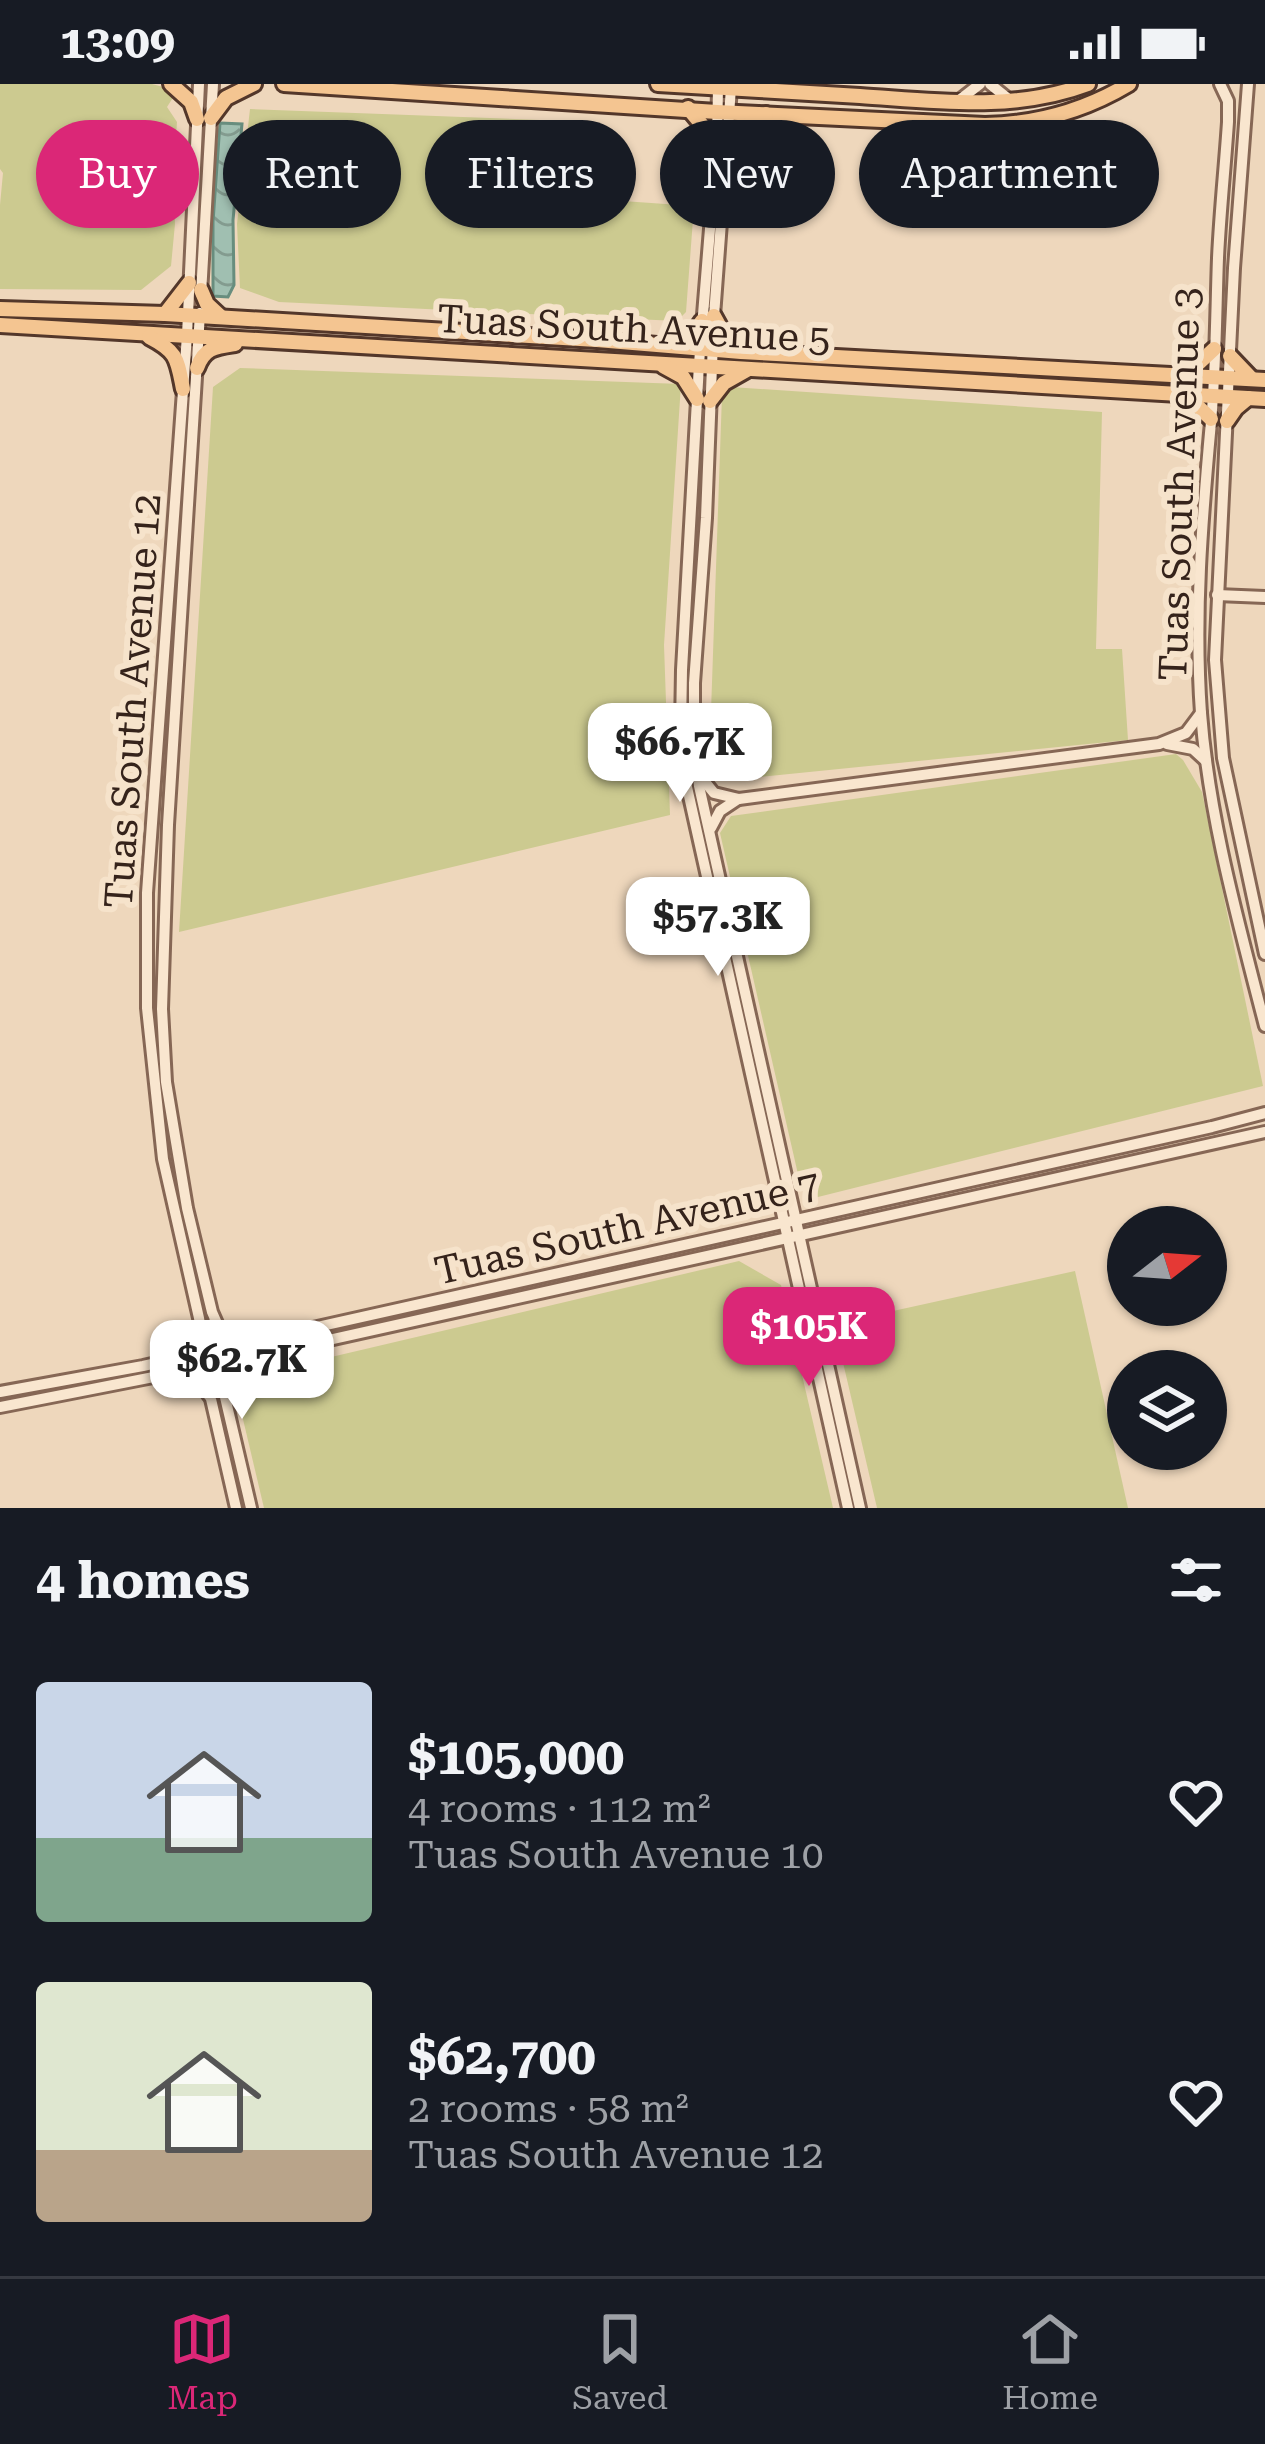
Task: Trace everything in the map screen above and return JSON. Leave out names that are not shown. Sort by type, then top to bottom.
[{"type":"main road","points":[[171,84],[204,119],[226,98],[254,84]]},
{"type":"main road","points":[[284,84],[1009,125],[1085,107],[1129,84]]},
{"type":"main road","points":[[658,84],[955,103],[1013,103],[1088,84]]},
{"type":"main road","points":[[688,108],[699,120]]},
{"type":"main road","points":[[756,120],[766,114]]},
{"type":"main road","points":[[164,314],[195,287],[221,317]]},
{"type":"main road","name":"Tuas South Avenue 5","points":[[0,309],[194,315],[667,345],[752,368],[1265,399]]},
{"type":"main road","points":[[667,345],[708,319],[740,352]]},
{"type":"main road","name":"Tuas South Avenue 5","points":[[0,325],[652,362],[740,352],[1259,380]]},
{"type":"main road","points":[[140,332],[173,353],[183,389]]},
{"type":"main road","points":[[196,368],[210,349],[263,340]]},
{"type":"main road","points":[[1184,377],[1214,350]]},
{"type":"main road","points":[[1230,356],[1259,380]]},
{"type":"main road","points":[[652,362],[683,377],[704,400],[724,382],[752,368]]},
{"type":"main road","points":[[1186,395],[1219,420],[1248,398]]},
{"type":"street","name":"Tuas South Avenue 12","points":[[199,84],[204,119],[193,335],[183,389],[148,879],[147,1008],[163,1159],[204,1314]]},
{"type":"street","name":"Tuas South Avenue 12","points":[[204,119],[213,84]]},
{"type":"street","points":[[955,103],[980,84]]},
{"type":"street","points":[[990,84],[1013,103]]},
{"type":"street","name":"Tuas South Avenue 3","points":[[1220,84],[1228,101],[1228,122],[1212,396],[1219,420],[1215,660],[1223,758],[1265,951]]},
{"type":"street","name":"Tuas South Avenue 3","points":[[1248,84],[1230,379],[1201,512],[1199,667],[1206,761],[1265,1026]]},
{"type":"street","points":[[723,120],[724,88]]},
{"type":"street","points":[[715,228],[682,670],[687,788],[794,1238],[848,1508]]},
{"type":"street","name":"Tuas South Avenue 12","points":[[193,335],[196,368],[165,870],[162,1009],[166,1082],[209,1351],[224,1392],[251,1508]]},
{"type":"street","points":[[704,400],[706,518],[694,683],[698,772],[783,1192],[770,1221],[754,1229]]},
{"type":"street","points":[[1217,595],[1265,597]]},
{"type":"street","points":[[1199,667],[1215,660]]},
{"type":"street","points":[[698,772],[714,793],[739,799],[1159,744],[1186,733],[1201,713]]},
{"type":"street","points":[[1159,744],[1193,749],[1206,761]]},
{"type":"street","points":[[710,831],[720,811],[739,799]]},
{"type":"street","name":"Tuas South Avenue 7","points":[[0,1392],[209,1351],[1264,1111]]},
{"type":"street","name":"Tuas South Avenue 7","points":[[0,1407],[246,1358],[1265,1132]]},
{"type":"street","points":[[783,1192],[818,1215]]},
{"type":"street","points":[[798,1259],[820,1232]]},
{"type":"street","points":[[771,1243],[798,1259],[860,1508]]},
{"type":"street","points":[[181,1357],[204,1314],[224,1336],[242,1343]]},
{"type":"street","points":[[224,1392],[246,1358]]},
{"type":"street","name":"Tuas South Avenue 12","points":[[212,1365],[211,1399],[236,1508]]},
{"type":"street","points":[[183,1371],[211,1399]]},
{"type":"shaded area","points":[[0,84],[163,87],[174,96],[167,107],[176,120],[36,120],[36,228],[175,228],[171,266],[141,290],[0,289]]},
{"type":"shaded area","points":[[250,109],[540,120],[425,120],[425,228],[636,228],[636,202],[660,204],[660,228],[692,228],[686,312],[677,321],[279,302],[240,288],[237,228],[401,228],[401,120],[249,120]]},
{"type":"shaded area","points":[[240,368],[681,384],[664,645],[670,815],[179,932],[213,387]]},
{"type":"shaded area","points":[[731,387],[1102,412],[1096,649],[1122,649],[1128,740],[729,780],[709,769],[722,395]]},
{"type":"shaded area","points":[[1176,754],[1202,792],[1263,1086],[810,1199],[800,1183],[720,833],[731,816]]},
{"type":"shaded area","points":[[739,1261],[781,1285],[833,1508],[264,1508],[238,1398],[259,1374]]},
{"type":"shaded area","points":[[1075,1271],[1107,1414],[1107,1470],[1120,1470],[1128,1508],[877,1508],[834,1324]]},
{"type":"water","points":[[223,123],[223,228],[233,228],[234,285],[228,297],[213,296],[213,222]]}]
